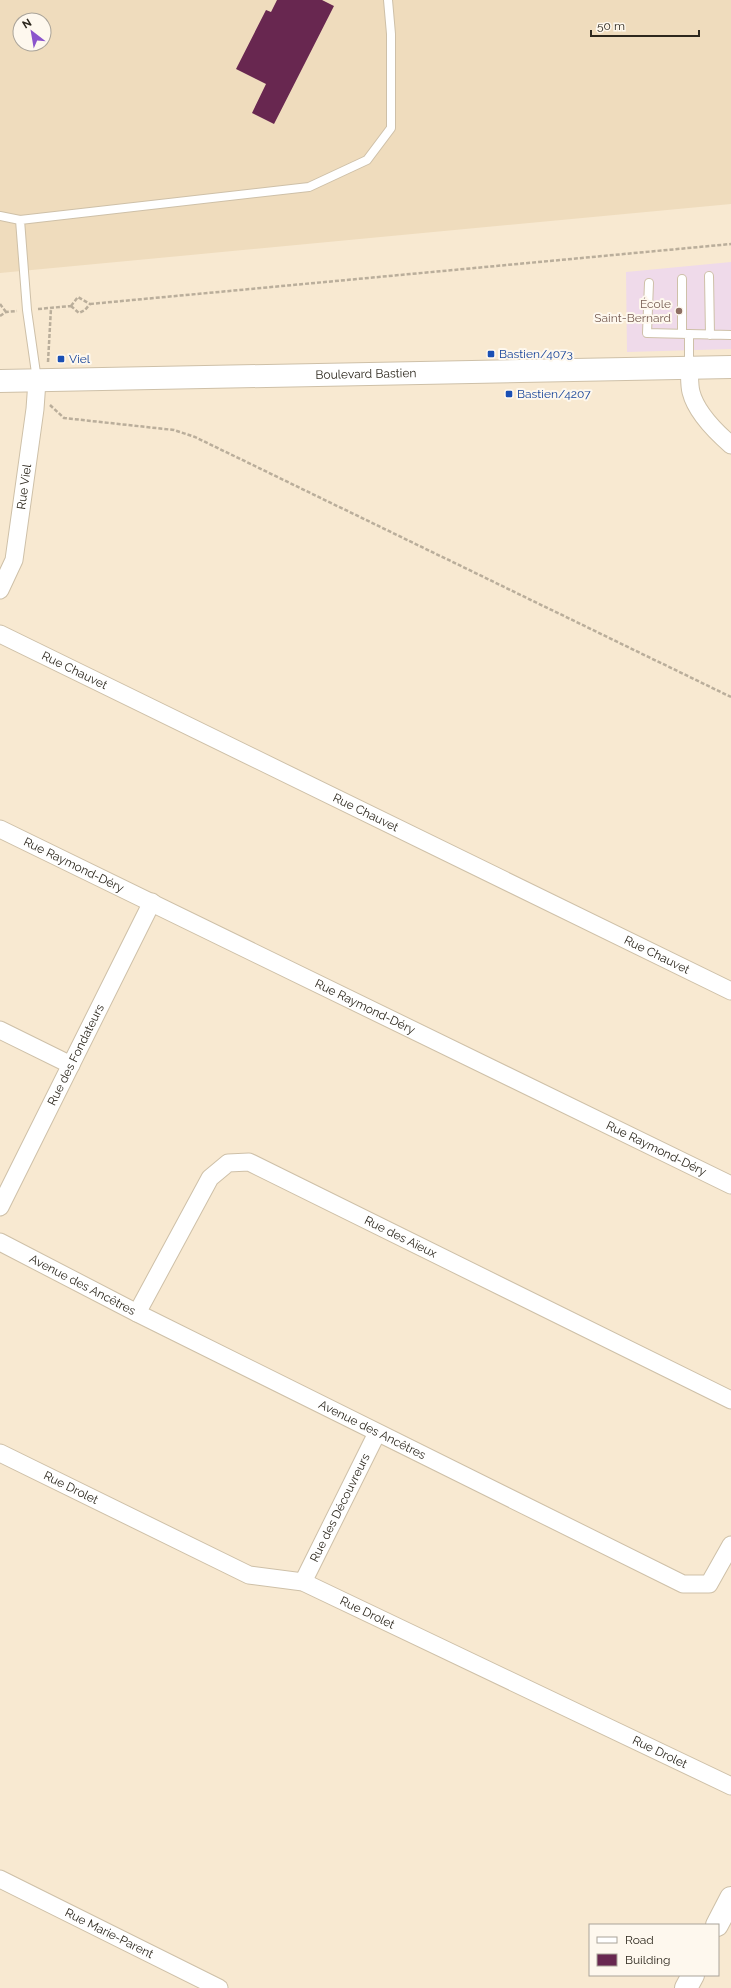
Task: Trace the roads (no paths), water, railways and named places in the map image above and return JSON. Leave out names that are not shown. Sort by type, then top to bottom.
[{"type":"main road","name":"Boulevard Bastien","points":[[0,381],[731,367]]},
{"type":"main road","points":[[718,1924],[731,1898]]},
{"type":"main road","points":[[686,1988],[692,1976]]},
{"type":"street","points":[[689,367],[691,393],[694,399],[703,415],[717,432],[731,445]]},
{"type":"street","name":"Rue Viel","points":[[0,590],[14,560],[35,409],[43,381]]},
{"type":"street","name":"Rue Chauvet","points":[[0,634],[731,991]]},
{"type":"street","name":"Rue Raymond-Déry","points":[[0,829],[731,1185]]},
{"type":"street","name":"Rue des Fondateurs","points":[[0,1207],[152,902]]},
{"type":"street","points":[[0,1030],[71,1065]]},
{"type":"street","name":"Rue des Aïeux","points":[[137,1313],[210,1178],[228,1163],[249,1162],[731,1400]]},
{"type":"street","name":"Avenue des Ancêtres","points":[[0,1242],[137,1313],[683,1584],[709,1584],[731,1545]]},
{"type":"street","name":"Rue des Découvreurs","points":[[303,1582],[377,1433]]},
{"type":"street","name":"Rue Drolet","points":[[0,1453],[249,1575],[303,1582],[731,1786]]},
{"type":"street","name":"Rue Marie-Parent","points":[[0,1878],[219,1988]]},
{"type":"lane","points":[[0,216],[20,220],[309,187],[367,160],[391,128],[390,34],[388,0]]},
{"type":"lane","points":[[20,220],[27,310],[43,381]]},
{"type":"lane","points":[[709,276],[710,335]]},
{"type":"lane","points":[[682,279],[689,367]]},
{"type":"lane","points":[[649,283],[647,333],[731,335]]},
{"type":"place","name":"École Saint-Bernard","points":[[679,311]]},
{"type":"place","name":"Bastien/4073","points":[[491,354]]},
{"type":"place","name":"Viel","points":[[61,359]]},
{"type":"place","name":"Bastien/4207","points":[[509,394]]}]
